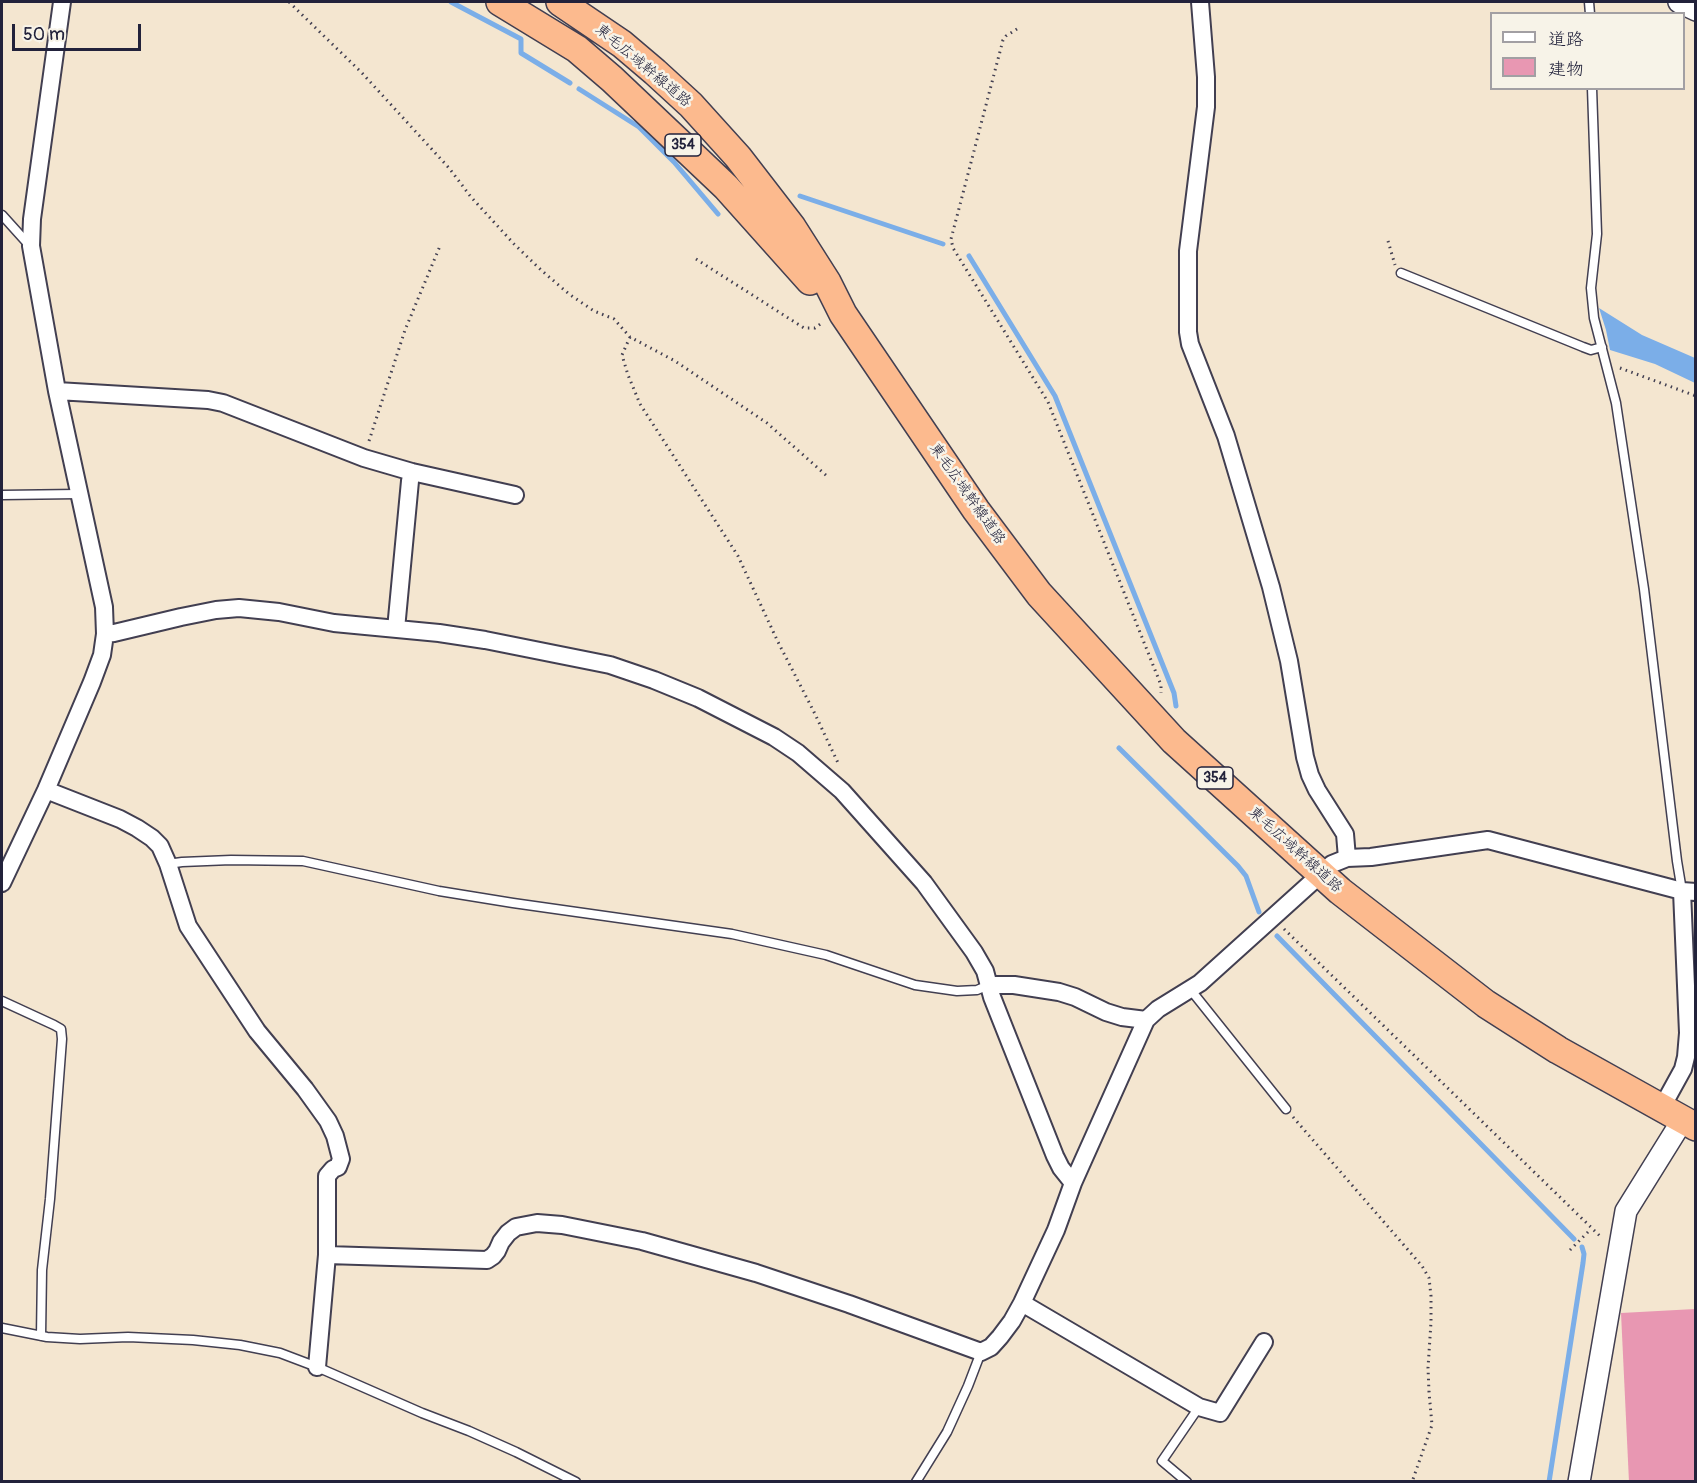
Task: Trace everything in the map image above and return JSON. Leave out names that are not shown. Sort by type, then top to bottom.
[{"type":"highway","name":"東毛広域幹線道路","points":[[500,2],[577,50],[612,79],[726,187],[822,294],[843,314]]},
{"type":"highway","name":"東毛広域幹線道路","points":[[561,2],[622,44],[655,72],[691,105],[730,148],[792,227],[827,282],[843,314],[976,510],[1040,594],[1173,741],[1320,874],[1486,1004],[1558,1050],[1679,1119]]},
{"type":"street","points":[[2,883],[46,790],[92,682],[102,655],[105,634],[104,607],[57,391],[31,246],[32,219],[62,2]]},
{"type":"street","points":[[1200,2],[1206,107],[1188,251],[1190,345],[1226,436],[1270,587],[1289,661],[1310,775],[1317,790],[1346,834],[1347,858]]},
{"type":"street","points":[[1679,2],[1695,10]]},
{"type":"street","points":[[57,391],[198,399],[223,403],[364,458],[412,472],[515,495]]},
{"type":"street","points":[[396,629],[412,472]]},
{"type":"street","points":[[105,634],[181,616],[239,608],[279,612],[334,623],[439,633],[610,665],[698,698],[774,738],[798,753],[842,791],[924,883],[974,952],[985,971],[992,997],[1055,1156],[1073,1183]]},
{"type":"street","points":[[46,790],[120,819],[152,838],[160,846],[188,926],[257,1031],[328,1121],[335,1136],[341,1160],[338,1167],[327,1176],[327,1255],[317,1367]]},
{"type":"street","points":[[327,1255],[487,1260],[497,1251],[508,1233],[516,1227],[537,1224],[562,1225],[642,1241],[756,1274],[849,1304],[981,1352],[1000,1337],[1022,1303],[1056,1230],[1073,1183],[1146,1020],[1158,1009],[1200,983],[1332,864],[1347,858],[1371,857],[1488,840],[1689,891],[1688,1033],[1679,1119],[1626,1211],[1579,1482]]},
{"type":"street","points":[[989,985],[1059,992],[1106,1012],[1146,1020]]},
{"type":"street","points":[[1022,1303],[1199,1407],[1220,1413],[1264,1342]]},
{"type":"lane","points":[[1592,90],[1597,234],[1591,288],[1594,318],[1616,403],[1644,589],[1677,861],[1689,891]]},
{"type":"lane","points":[[2,215],[31,246]]},
{"type":"lane","points":[[1401,273],[1591,350],[1602,347]]},
{"type":"lane","points":[[2,495],[78,494]]},
{"type":"lane","points":[[168,864],[231,860],[303,861],[439,891],[732,934],[826,956],[915,986],[957,991],[977,990],[989,985]]},
{"type":"lane","points":[[1190,989],[1286,1109]]},
{"type":"lane","points":[[2,1000],[54,1025],[60,1029],[62,1039],[50,1199],[42,1270],[41,1336]]},
{"type":"lane","points":[[2,1329],[41,1336],[80,1339],[161,1338],[240,1345],[280,1353],[507,1448],[576,1482]]},
{"type":"lane","points":[[916,1482],[947,1432],[981,1352]]},
{"type":"lane","points":[[1187,1482],[1162,1461],[1199,1407]]},
{"type":"path","points":[[289,2],[354,65],[405,119],[514,244],[568,294],[594,311],[615,319],[630,337],[675,361],[767,423],[817,470],[827,476]]},
{"type":"path","points":[[1017,29],[1003,40],[951,239],[953,248],[1048,402],[1161,685],[1162,707],[1156,722]]},
{"type":"path","points":[[1388,241],[1395,265],[1401,273]]},
{"type":"path","points":[[364,458],[405,330],[440,246]]},
{"type":"path","points":[[696,260],[804,328],[815,328],[843,314]]},
{"type":"path","points":[[630,337],[622,355],[640,404],[738,556],[844,776],[845,784],[842,791]]},
{"type":"path","points":[[1606,365],[1613,365],[1695,396]]},
{"type":"path","points":[[1272,917],[1591,1229],[1605,1240],[1620,1246]]},
{"type":"path","points":[[1286,1109],[1422,1266],[1429,1278],[1431,1322],[1428,1384],[1432,1425],[1412,1482]]},
{"type":"path","points":[[1570,1250],[1591,1229]]},
{"type":"water","points":[[1599,308],[1642,335],[1695,358],[1695,383],[1655,364],[1610,350]]},
{"type":"building","points":[[1695,1309],[1695,1482],[1629,1482],[1621,1313]]},
{"type":"waterway","points":[[451,2],[521,39],[521,53],[570,83]]},
{"type":"waterway","points":[[579,89],[639,127],[674,162],[718,214]]},
{"type":"waterway","points":[[800,196],[943,244]]},
{"type":"waterway","points":[[969,256],[1055,396],[1174,693],[1176,706]]},
{"type":"waterway","points":[[1119,748],[1238,866],[1246,876],[1259,912]]},
{"type":"waterway","points":[[1277,936],[1574,1239]]},
{"type":"waterway","points":[[1549,1482],[1583,1263],[1582,1247]]}]
